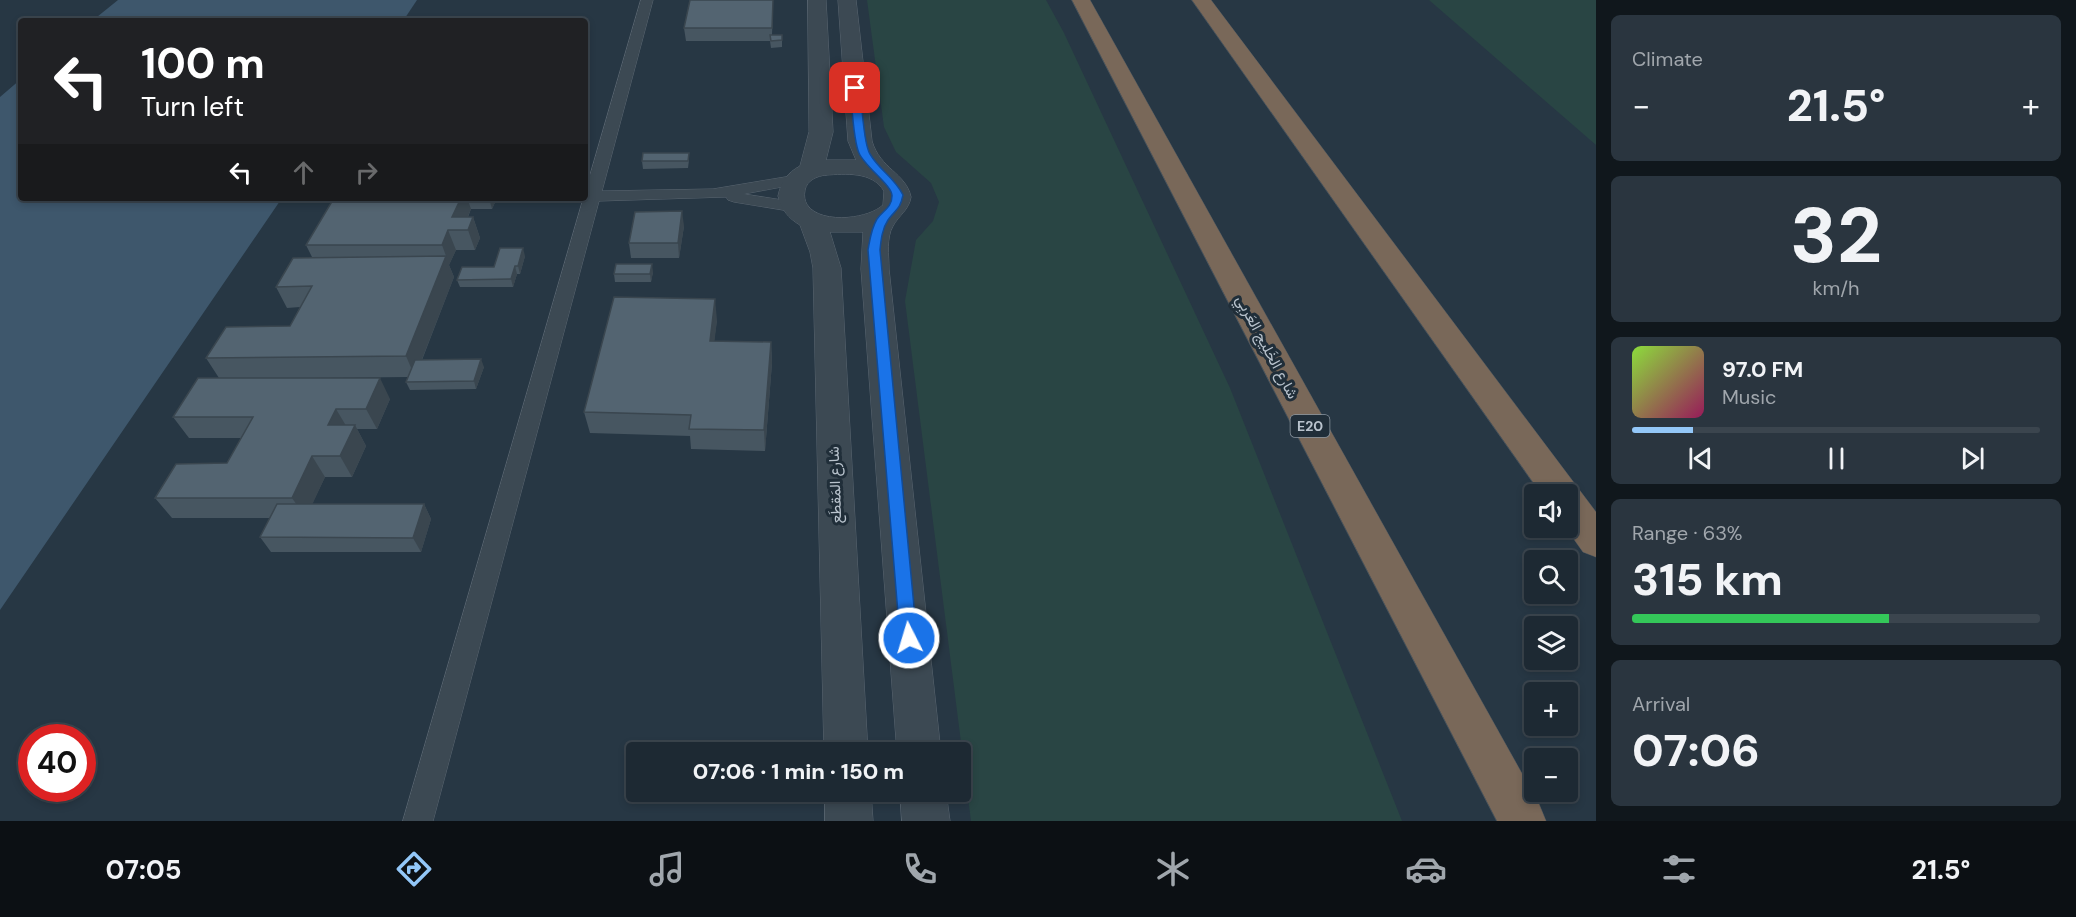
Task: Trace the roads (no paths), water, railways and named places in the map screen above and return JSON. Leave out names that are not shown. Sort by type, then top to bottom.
[{"type":"highway","name":"شارع الخَلِيج العَربِي","points":[[1081,0],[1522,821]]},
{"type":"highway","points":[[1201,0],[1554,484]]},
{"type":"highway","points":[[1578,516],[1596,541]]},
{"type":"street","points":[[817,0],[821,132],[804,176],[792,189],[790,198],[803,213],[829,225],[867,224],[883,219]]},
{"type":"street","points":[[847,0],[860,141],[863,152],[878,172],[892,182],[898,195],[895,207],[883,219],[876,233],[875,268],[919,742]]},
{"type":"street","points":[[804,176],[844,165],[878,172]]},
{"type":"street","name":"شارع المَقطَع","points":[[803,213],[824,252],[826,268],[846,742]]},
{"type":"street","points":[[848,802],[849,821]]},
{"type":"street","points":[[924,802],[926,821]]},
{"type":"lane","points":[[418,821],[647,0]]},
{"type":"lane","points":[[594,196],[712,194],[804,176]]},
{"type":"lane","points":[[712,194],[803,213]]},
{"type":"water","points":[[118,0],[417,0],[405,18],[96,18]]},
{"type":"water","points":[[18,82],[18,201],[280,201],[0,610],[0,97]]}]
